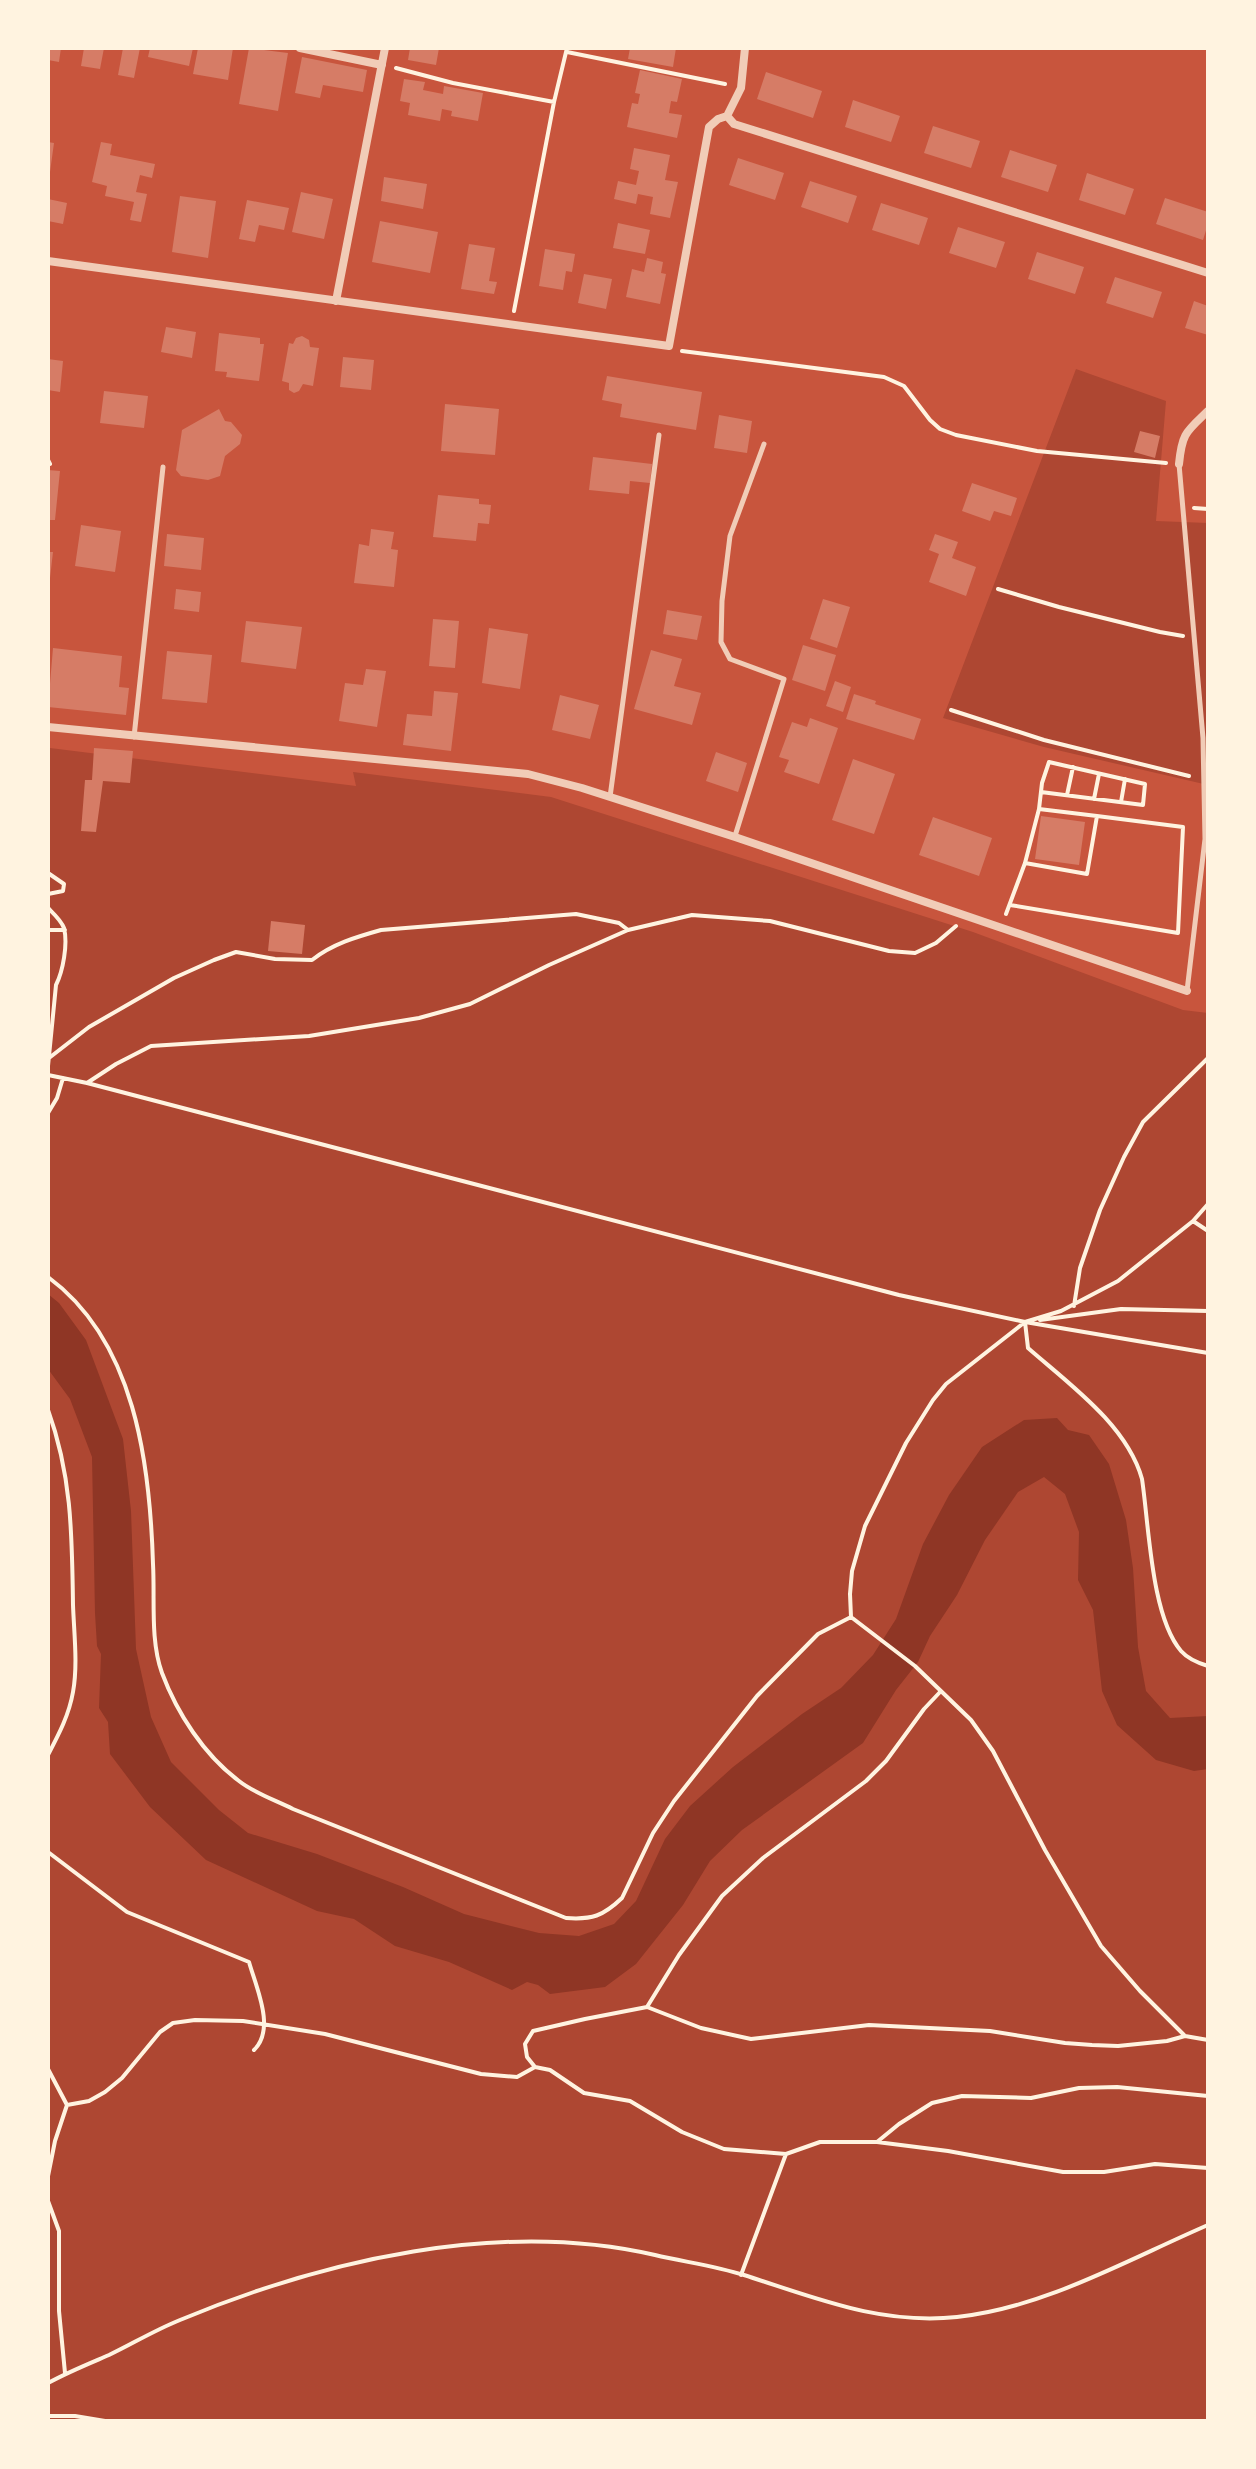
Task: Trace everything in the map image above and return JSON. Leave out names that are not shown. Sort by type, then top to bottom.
[{"type":"street","points":[[300,48],[382,65]]},
{"type":"street","points":[[336,301],[385,48]]},
{"type":"street","points":[[48,261],[669,346],[709,127],[727,116],[741,88],[745,48]]},
{"type":"street","points":[[727,116],[734,124],[1208,273]]},
{"type":"street","points":[[1179,464],[1181,440],[1208,411]]},
{"type":"street","points":[[48,727],[528,774],[735,837],[1187,991]]},
{"type":"lane","points":[[610,797],[659,435]]},
{"type":"lane","points":[[735,837],[784,679],[730,659],[721,642],[722,601],[730,536],[764,444]]},
{"type":"lane","points":[[1179,464],[1204,777],[1204,861],[1187,991]]},
{"type":"lane","points":[[134,737],[163,467]]},
{"type":"path","points":[[511,325],[567,50],[741,88]]},
{"type":"path","points":[[382,65],[453,83],[554,102]]},
{"type":"path","points":[[669,346],[677,350],[884,377],[904,386],[930,420],[940,429],[956,435],[1037,451],[1179,464]]},
{"type":"path","points":[[998,589],[1160,632],[1193,636]]},
{"type":"path","points":[[951,710],[1044,740],[1187,776],[1204,777]]},
{"type":"path","points":[[1002,928],[1025,863],[1039,809],[1041,792],[1049,762],[1145,784],[1143,805],[1041,792]]},
{"type":"path","points":[[1067,795],[1073,767]]},
{"type":"path","points":[[1094,799],[1099,773]]},
{"type":"path","points":[[1121,802],[1125,779]]},
{"type":"path","points":[[1010,905],[1178,933],[1183,827],[1039,809]]},
{"type":"path","points":[[1025,863],[1087,874],[1097,816]]},
{"type":"path","points":[[48,873],[64,884],[63,891],[48,894]]},
{"type":"path","points":[[48,908],[65,930],[61,976],[56,985],[50,1022],[48,1066]]},
{"type":"path","points":[[49,1058],[89,1027],[174,978],[236,952],[275,959],[312,960],[324,950],[381,930],[576,914],[619,923],[628,930]]},
{"type":"path","points":[[87,1083],[151,1046],[309,1036],[419,1018],[470,1004],[628,930],[692,915],[770,921],[889,951],[915,953],[936,943],[954,929],[963,915]]},
{"type":"path","points":[[48,930],[65,930]]},
{"type":"path","points":[[48,984],[56,985]]},
{"type":"path","points":[[1074,1306],[1080,1268],[1100,1210],[1124,1157],[1143,1122],[1208,1058]]},
{"type":"path","points":[[48,1075],[899,1295],[1025,1322],[1208,1353]]},
{"type":"path","points":[[48,1113],[63,1078]]},
{"type":"path","points":[[851,1617],[852,1571],[865,1526],[906,1443],[946,1384],[1025,1322],[1074,1306],[1118,1281],[1193,1221],[1208,1204]]},
{"type":"path","points":[[1193,1221],[1208,1231]]},
{"type":"path","points":[[48,1277],[76,1301],[98,1328],[127,1389],[143,1458],[153,1550],[157,1652],[161,1671],[174,1701],[197,1737],[225,1769],[253,1790],[293,1809],[566,1918],[587,1919],[614,1906],[622,1898],[653,1833],[674,1801],[757,1696],[818,1634],[851,1617]]},
{"type":"path","points":[[1025,1322],[1121,1309],[1208,1311]]},
{"type":"path","points":[[1025,1322],[1028,1348],[1117,1429],[1137,1462],[1167,1626],[1188,1657],[1208,1666]]},
{"type":"path","points":[[48,1410],[58,1438],[70,1496],[74,1629],[73,1690],[64,1726],[48,1755]]},
{"type":"path","points":[[851,1617],[915,1666],[971,1720],[984,1737],[1057,1873],[1101,1946],[1185,2036]]},
{"type":"path","points":[[647,2007],[701,1923],[731,1887],[763,1858],[866,1781],[886,1761],[941,1691]]},
{"type":"path","points":[[48,1852],[127,1912],[249,1962],[265,2024],[260,2045],[254,2050]]},
{"type":"path","points":[[1208,2040],[1185,2036],[1118,2046],[1092,2045],[990,2031],[869,2025],[751,2039],[701,2028],[647,2007],[533,2031],[525,2044],[527,2057],[535,2067],[550,2070],[584,2093],[630,2101],[682,2132],[724,2149],[786,2154],[820,2142],[877,2142],[948,2151],[1063,2172],[1104,2172],[1155,2164],[1208,2168]]},
{"type":"path","points":[[67,2105],[89,2101],[105,2092],[122,2078],[160,2032],[173,2023],[195,2020],[243,2021],[325,2034],[481,2074],[517,2077],[535,2067]]},
{"type":"path","points":[[48,2069],[67,2105],[48,2176]]},
{"type":"path","points":[[877,2142],[932,2103],[962,2096],[1031,2098],[1079,2088],[1117,2087],[1208,2096]]},
{"type":"path","points":[[741,2275],[786,2154]]},
{"type":"path","points":[[48,2201],[59,2231],[59,2311],[65,2374]]},
{"type":"path","points":[[48,2383],[177,2321],[262,2288],[379,2258],[494,2242],[560,2241],[632,2249],[741,2275],[815,2301],[869,2314],[913,2319],[955,2318],[1036,2299],[1208,2225]]},
{"type":"path","points":[[48,2416],[105,2421]]},
{"type":"shaded area","points":[[1076,369],[1166,401],[1156,521],[1208,523],[1208,785],[1044,747],[943,718]]},
{"type":"shaded area","points":[[48,746],[356,786],[353,772],[551,797],[973,932],[1183,1010],[1208,1013],[1208,2421],[48,2421]]},
{"type":"shaded area","points":[[48,1294],[59,1303],[86,1340],[123,1439],[131,1511],[136,1649],[151,1717],[171,1762],[219,1810],[248,1833],[317,1854],[464,1914],[539,1933],[579,1936],[614,1924],[636,1901],[665,1839],[690,1806],[733,1767],[841,1688],[873,1655],[896,1619],[923,1544],[949,1495],[982,1447],[1024,1420],[1057,1418],[1068,1430],[1089,1435],[1109,1464],[1126,1520],[1133,1568],[1138,1647],[1146,1691],[1170,1718],[1208,1716],[1208,1769],[1194,1771],[1156,1760],[1117,1725],[1102,1691],[1093,1610],[1078,1580],[1079,1532],[1065,1494],[1044,1477],[1018,1492],[985,1540],[918,1662],[896,1690],[863,1743],[742,1830],[710,1861],[683,1905],[636,1964],[605,1987],[550,1994],[538,1985],[527,1982],[512,1990],[449,1962],[395,1946],[354,1919],[317,1911],[206,1860],[150,1807],[110,1754],[108,1722],[99,1708],[101,1654],[97,1646],[95,1613],[92,1457],[70,1399],[48,1369]]},
{"type":"building","points":[[48,48],[61,48],[59,62],[48,60]]},
{"type":"building","points":[[84,48],[104,48],[100,69],[81,66]]},
{"type":"building","points":[[123,48],[140,48],[134,78],[118,75]]},
{"type":"building","points":[[150,48],[193,48],[189,66],[148,57]]},
{"type":"building","points":[[198,48],[233,48],[228,80],[193,74]]},
{"type":"building","points":[[249,48],[288,53],[278,111],[239,104]]},
{"type":"building","points":[[410,48],[439,48],[436,65],[408,60]]},
{"type":"building","points":[[630,48],[676,48],[673,67],[628,59]]},
{"type":"building","points":[[302,57],[367,70],[363,92],[323,85],[320,98],[295,93]]},
{"type":"building","points":[[640,70],[682,79],[677,102],[671,101],[669,113],[682,115],[677,138],[627,127],[632,103],[638,104],[640,94],[635,93]]},
{"type":"building","points":[[766,72],[822,91],[813,118],[757,99]]},
{"type":"building","points":[[404,79],[425,82],[423,90],[443,94],[444,86],[483,93],[478,121],[451,116],[452,111],[442,109],[440,121],[408,115],[410,103],[400,101]]},
{"type":"building","points":[[853,100],[900,116],[891,142],[845,127]]},
{"type":"building","points":[[933,126],[980,141],[971,168],[924,153]]},
{"type":"building","points":[[48,142],[54,143],[50,172],[48,171]]},
{"type":"building","points":[[101,142],[112,144],[110,155],[155,164],[152,178],[140,175],[136,192],[147,194],[141,222],[130,220],[134,202],[105,196],[107,186],[92,182]]},
{"type":"building","points":[[634,148],[670,155],[665,180],[678,182],[670,218],[650,214],[653,197],[638,194],[636,204],[614,199],[618,181],[636,185],[639,171],[630,169]]},
{"type":"building","points":[[1010,150],[1057,165],[1048,192],[1001,177]]},
{"type":"building","points":[[738,158],[784,173],[775,200],[729,185]]},
{"type":"building","points":[[1087,173],[1134,189],[1125,215],[1079,200]]},
{"type":"building","points":[[384,177],[427,184],[423,209],[381,201]]},
{"type":"building","points":[[810,181],[857,196],[848,223],[801,207]]},
{"type":"building","points":[[301,192],[333,199],[324,239],[292,232]]},
{"type":"building","points":[[180,196],[216,201],[208,258],[172,252]]},
{"type":"building","points":[[1165,198],[1208,212],[1203,240],[1156,224]]},
{"type":"building","points":[[48,199],[67,203],[63,224],[48,221]]},
{"type":"building","points":[[247,200],[289,208],[284,230],[259,225],[255,242],[239,239]]},
{"type":"building","points":[[881,203],[928,218],[919,245],[872,230]]},
{"type":"building","points":[[380,221],[438,232],[430,273],[372,262]]},
{"type":"building","points":[[618,223],[650,230],[645,254],[613,248]]},
{"type":"building","points":[[958,227],[1005,242],[996,268],[949,253]]},
{"type":"building","points":[[469,244],[495,248],[489,281],[497,282],[494,294],[461,289]]},
{"type":"building","points":[[545,249],[575,254],[572,272],[566,271],[563,290],[539,286]]},
{"type":"building","points":[[1037,252],[1084,267],[1075,294],[1028,279]]},
{"type":"building","points":[[647,258],[663,262],[661,273],[666,274],[660,304],[626,297],[632,269],[644,272]]},
{"type":"building","points":[[584,274],[612,279],[606,309],[578,303]]},
{"type":"building","points":[[1115,277],[1162,292],[1153,318],[1106,303]]},
{"type":"building","points":[[1194,301],[1208,306],[1208,335],[1185,328]]},
{"type":"building","points":[[166,327],[196,332],[192,358],[161,352]]},
{"type":"building","points":[[219,333],[260,338],[260,344],[264,344],[259,381],[226,377],[227,372],[215,371]]},
{"type":"building","points":[[302,336],[309,340],[310,347],[319,348],[313,386],[303,384],[294,393],[289,390],[289,383],[282,381],[289,343],[293,344],[296,338]]},
{"type":"building","points":[[343,357],[374,360],[371,390],[340,387]]},
{"type":"building","points":[[48,359],[63,361],[60,392],[48,390]]},
{"type":"building","points":[[607,376],[702,392],[696,430],[620,417],[622,404],[602,400]]},
{"type":"building","points":[[104,391],[148,396],[144,428],[100,423]]},
{"type":"building","points":[[445,404],[499,409],[495,455],[441,451]]},
{"type":"building","points":[[219,409],[225,421],[231,422],[242,435],[240,444],[225,456],[220,476],[208,480],[181,476],[176,470],[182,430]]},
{"type":"building","points":[[719,415],[752,421],[747,453],[714,448]]},
{"type":"building","points":[[1140,431],[1160,436],[1155,458],[1134,452]]},
{"type":"building","points":[[593,457],[652,464],[650,483],[630,481],[629,494],[589,490]]},
{"type":"building","points":[[48,470],[60,471],[55,520],[48,520]]},
{"type":"building","points":[[972,483],[1017,498],[1011,516],[994,511],[990,521],[962,511]]},
{"type":"building","points":[[438,495],[479,499],[479,504],[491,505],[489,524],[478,523],[476,541],[433,537]]},
{"type":"building","points":[[81,525],[121,531],[115,572],[75,566]]},
{"type":"building","points":[[371,529],[394,532],[391,549],[398,550],[394,587],[354,583],[359,544],[369,546]]},
{"type":"building","points":[[167,534],[204,538],[201,570],[164,566]]},
{"type":"building","points":[[935,534],[958,542],[952,558],[976,567],[966,596],[929,582],[939,554],[929,550]]},
{"type":"building","points":[[48,552],[53,552],[50,578],[48,578]]},
{"type":"building","points":[[176,589],[201,592],[199,612],[174,609]]},
{"type":"building","points":[[823,599],[850,607],[837,648],[810,639]]},
{"type":"building","points":[[667,610],[702,616],[697,640],[663,634]]},
{"type":"building","points":[[433,619],[459,621],[455,668],[429,666]]},
{"type":"building","points":[[246,621],[302,627],[296,669],[241,662]]},
{"type":"building","points":[[489,628],[528,634],[520,689],[482,683]]},
{"type":"building","points":[[803,645],[836,655],[825,691],[792,680]]},
{"type":"building","points":[[53,648],[122,656],[119,687],[129,688],[126,715],[48,707]]},
{"type":"building","points":[[651,650],[682,659],[674,686],[701,693],[692,725],[634,709]]},
{"type":"building","points":[[167,651],[212,655],[207,703],[162,699]]},
{"type":"building","points":[[366,669],[386,671],[377,727],[339,721],[345,683],[363,685]]},
{"type":"building","points":[[835,681],[851,687],[843,712],[826,706]]},
{"type":"building","points":[[434,691],[458,693],[451,751],[403,745],[407,714],[432,716]]},
{"type":"building","points":[[854,694],[921,719],[914,740],[846,719]]},
{"type":"building","points":[[560,695],[599,705],[590,739],[552,730]]},
{"type":"building","points":[[810,718],[838,728],[819,784],[784,772],[789,760],[779,757],[792,722],[807,727]]},
{"type":"building","points":[[94,748],[133,751],[130,783],[103,781],[96,832],[81,831],[85,780],[92,780]]},
{"type":"building","points":[[716,752],[747,763],[738,792],[706,781]]},
{"type":"building","points":[[853,759],[895,774],[874,834],[832,820]]},
{"type":"building","points":[[1041,816],[1085,822],[1079,865],[1035,859]]},
{"type":"building","points":[[933,817],[992,838],[979,876],[919,855]]},
{"type":"building","points":[[271,921],[305,925],[302,954],[268,951]]}]
